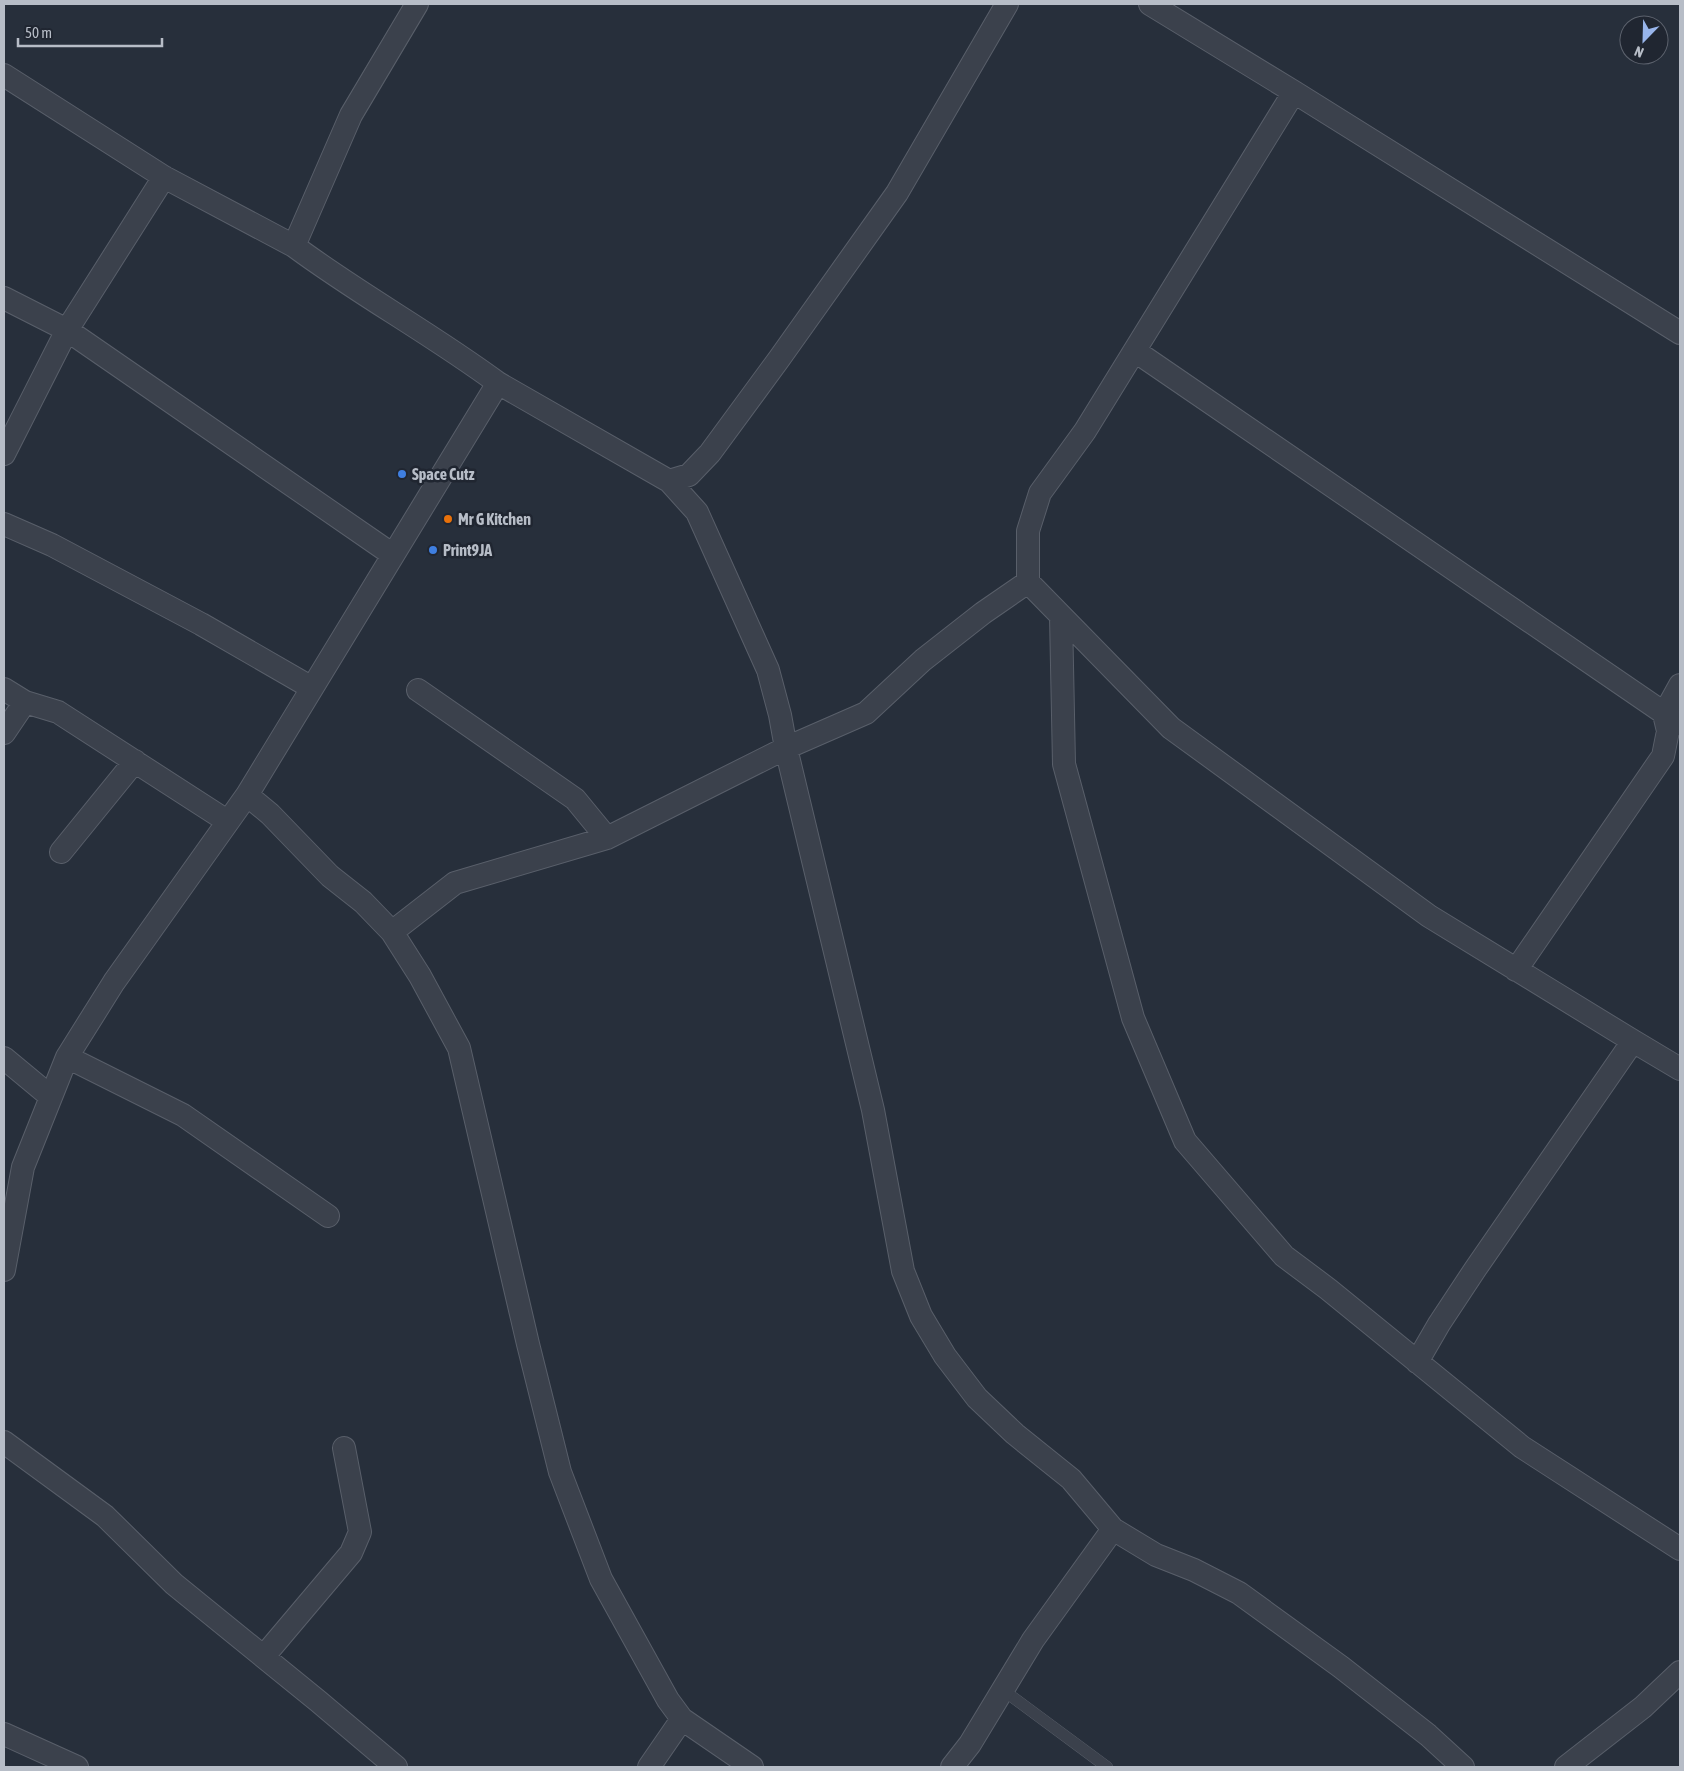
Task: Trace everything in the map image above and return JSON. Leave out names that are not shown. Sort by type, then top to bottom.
[{"type":"street","points":[[294,246],[351,115],[417,4]]},
{"type":"street","points":[[669,482],[689,475],[710,453],[780,359],[897,193],[972,61],[1007,4]]},
{"type":"street","points":[[1150,4],[1680,333]]},
{"type":"street","points":[[4,75],[164,177],[294,246],[325,270],[498,383],[669,482],[697,512],[768,670],[873,1110],[903,1271],[921,1316],[946,1356],[977,1398],[1015,1434],[1071,1478],[1112,1529],[1156,1555],[1194,1570],[1239,1593],[1428,1735],[1463,1767]]},
{"type":"street","points":[[1294,92],[1085,431],[1040,493],[1028,531],[1028,582],[1170,728],[1429,916],[1680,1068]]},
{"type":"street","points":[[4,454],[66,330],[164,177]]},
{"type":"street","points":[[4,298],[66,330],[393,555]]},
{"type":"street","points":[[1135,351],[1672,719]]},
{"type":"street","points":[[4,1270],[23,1168],[67,1057],[114,982],[247,795],[498,383]]},
{"type":"street","points":[[4,524],[52,545],[201,624],[312,688]]},
{"type":"street","points":[[392,932],[455,883],[607,838],[786,748],[866,713],[938,648],[983,612],[1028,582]]},
{"type":"street","points":[[1061,616],[1064,764],[1133,1018],[1185,1141],[1284,1256],[1328,1289],[1522,1447],[1680,1549]]},
{"type":"street","points":[[1516,970],[1662,756],[1680,685]]},
{"type":"street","points":[[4,689],[24,702],[58,712],[227,821]]},
{"type":"street","points":[[418,690],[575,798],[607,838]]},
{"type":"street","points":[[4,732],[24,702]]},
{"type":"street","points":[[61,852],[135,762]]},
{"type":"street","points":[[247,795],[270,814],[330,876],[363,902],[392,932],[420,976],[459,1048],[560,1472],[601,1579],[668,1700],[682,1719],[752,1767]]},
{"type":"street","points":[[1417,1362],[1439,1324],[1476,1268],[1633,1041]]},
{"type":"street","points":[[67,1057],[183,1115],[328,1216]]},
{"type":"street","points":[[4,1058],[51,1097]]},
{"type":"street","points":[[4,1442],[105,1516],[174,1584],[264,1656],[396,1767]]},
{"type":"street","points":[[264,1656],[350,1553],[360,1532],[344,1448]]},
{"type":"street","points":[[952,1767],[970,1744],[1033,1640],[1112,1529]]},
{"type":"street","points":[[1566,1767],[1643,1707],[1680,1672]]},
{"type":"street","points":[[649,1767],[682,1719]]},
{"type":"street","points":[[4,1734],[77,1767]]},
{"type":"lane","points":[[1003,1690],[1107,1767]]},
{"type":"place","name":"Space Cutz","points":[[402,474]]},
{"type":"place","name":"Mr G Kitchen","points":[[448,519]]},
{"type":"place","name":"Print9JA","points":[[433,550]]}]
